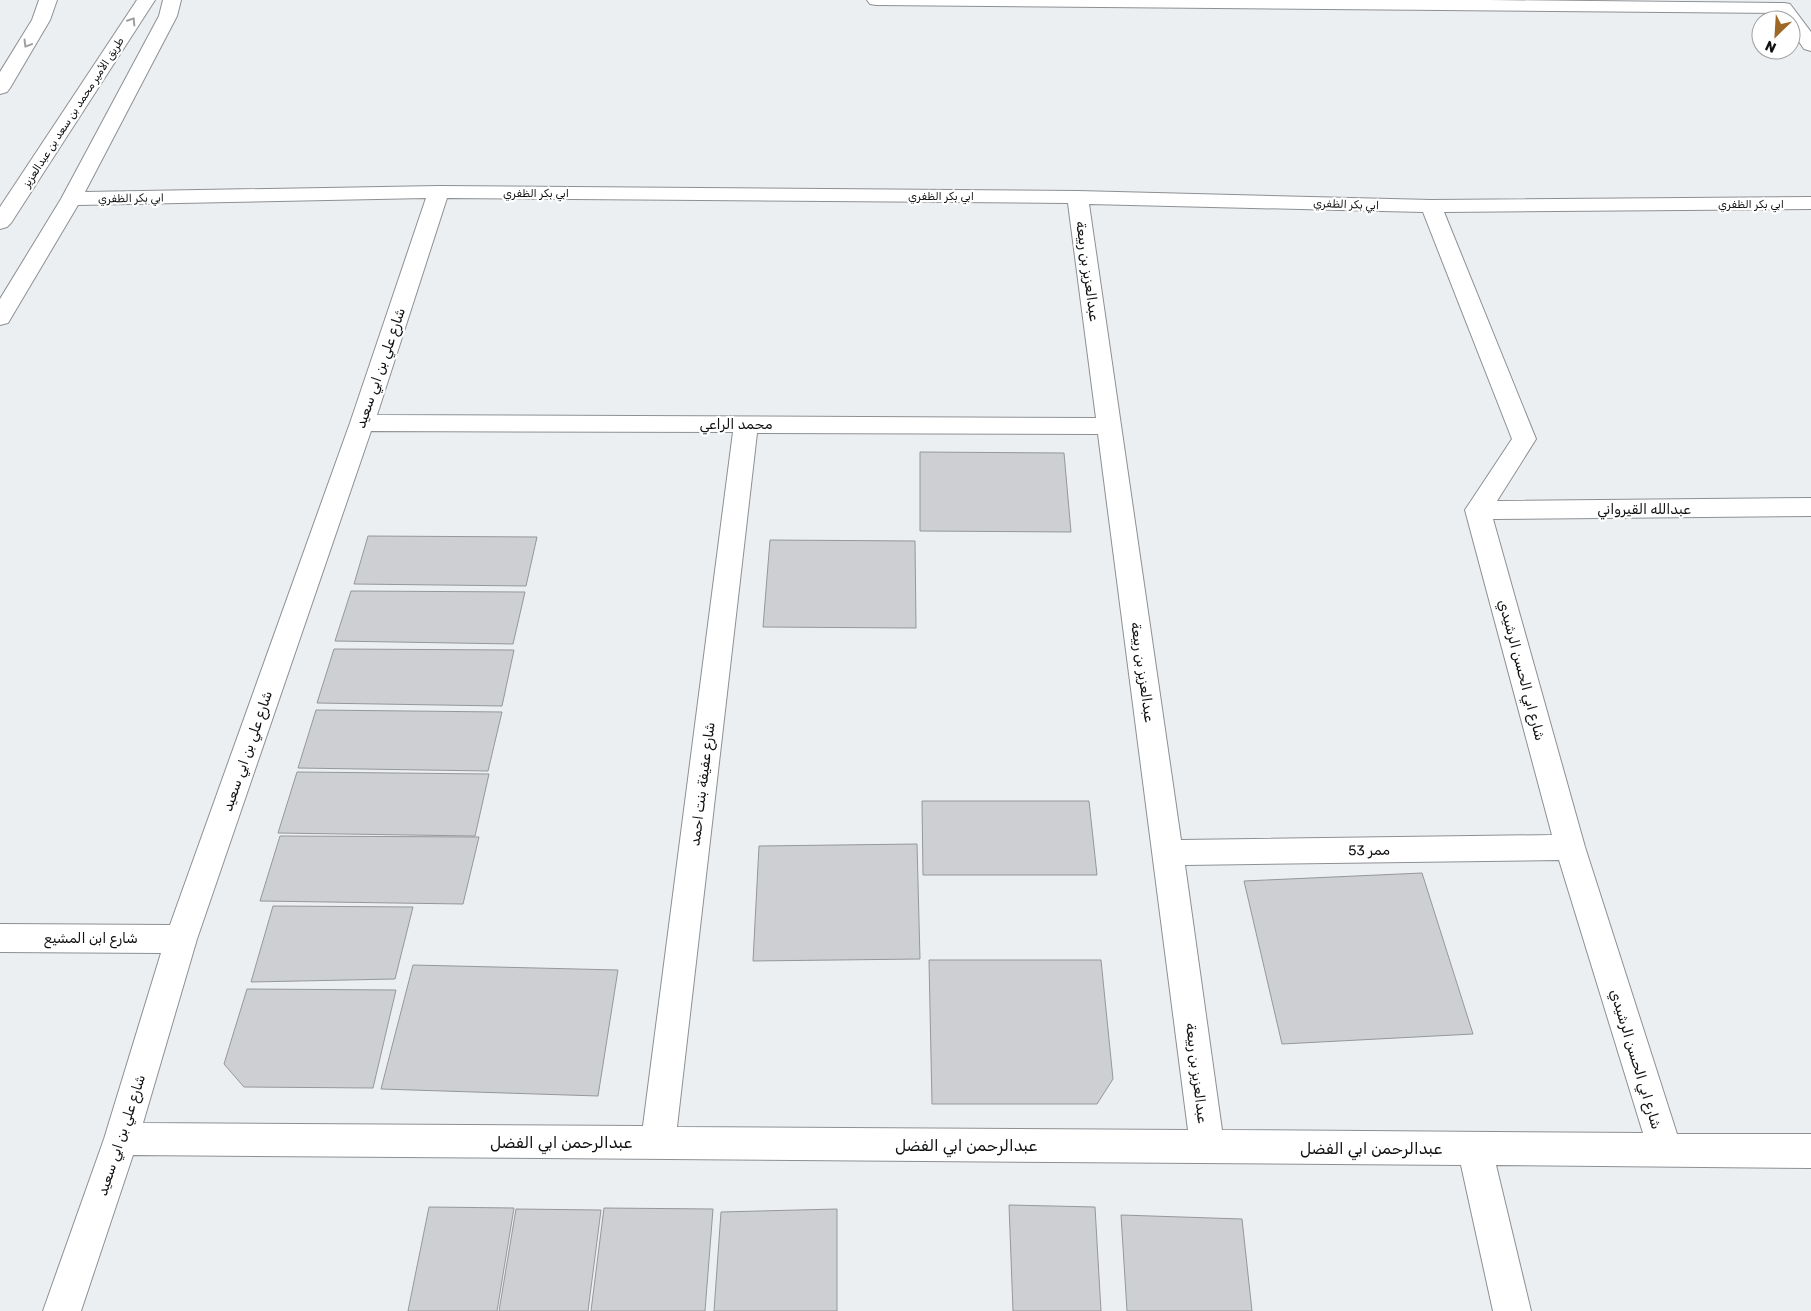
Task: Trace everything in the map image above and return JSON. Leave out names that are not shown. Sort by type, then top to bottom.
[{"type":"street","points":[[0,88],[41,20],[48,0]]},
{"type":"street","name":"طريق الأمير محمد بن سعد بن عبدالعزيز","points":[[0,224],[146,0]]},
{"type":"street","points":[[0,318],[71,199],[168,16],[172,0]]},
{"type":"street","points":[[876,0],[1784,8],[1811,45]]},
{"type":"street","name":"ابي بكر الظفري","points":[[71,199],[439,192],[1078,197],[1431,206],[1811,203]]},
{"type":"street","name":"شارع علي بن ابي سعيد","points":[[62,1311],[121,1139],[182,939],[362,424],[439,192]]},
{"type":"street","name":"عبدالعزيز بن ربيعة","points":[[1078,197],[1168,853],[1206,1147]]},
{"type":"street","points":[[1431,206],[1524,439],[1478,510]]},
{"type":"street","name":"محمد الراعي","points":[[362,424],[1110,426]]},
{"type":"street","name":"شارع عفيفة بنت احمد","points":[[658,1143],[746,424]]},
{"type":"street","name":"عبدالله القيرواني","points":[[1478,510],[1811,508]]},
{"type":"street","name":"شارع ابي الحسن الرشيدي","points":[[1478,510],[1570,847],[1665,1150]]},
{"type":"street","name":"ممر 53","points":[[1168,853],[1570,847]]},
{"type":"street","name":"شارع ابن المشيع","points":[[0,938],[182,939]]},
{"type":"street","name":"عبدالرحمن ابي الفضل","points":[[121,1139],[1811,1152]]},
{"type":"street","points":[[1475,1149],[1512,1311]]},
{"type":"building","points":[[920,452],[1064,453],[1071,532],[920,531]]},
{"type":"building","points":[[368,536],[537,537],[526,586],[354,584]]},
{"type":"building","points":[[770,540],[915,541],[916,628],[763,627]]},
{"type":"building","points":[[351,591],[525,592],[513,644],[335,641]]},
{"type":"building","points":[[334,649],[514,650],[502,706],[317,703]]},
{"type":"building","points":[[316,710],[502,712],[488,771],[298,768]]},
{"type":"building","points":[[297,772],[489,774],[475,836],[278,833]]},
{"type":"building","points":[[922,801],[1089,801],[1097,875],[923,875]]},
{"type":"building","points":[[280,836],[479,837],[463,904],[260,901]]},
{"type":"building","points":[[917,844],[920,959],[753,961],[759,846]]},
{"type":"building","points":[[1422,873],[1473,1034],[1282,1044],[1244,881]]},
{"type":"building","points":[[273,906],[413,907],[395,979],[251,982]]},
{"type":"building","points":[[929,960],[1101,960],[1113,1079],[1097,1104],[932,1104]]},
{"type":"building","points":[[413,965],[618,970],[598,1096],[381,1089]]},
{"type":"building","points":[[247,989],[396,990],[373,1088],[244,1087],[224,1064]]},
{"type":"building","points":[[1009,1205],[1095,1207],[1101,1311],[1013,1311]]},
{"type":"building","points":[[429,1207],[514,1208],[497,1311],[408,1311]]},
{"type":"building","points":[[604,1208],[713,1209],[705,1311],[591,1311]]},
{"type":"building","points":[[516,1209],[601,1210],[588,1311],[499,1311]]},
{"type":"building","points":[[837,1209],[837,1311],[714,1311],[721,1212]]},
{"type":"building","points":[[1121,1215],[1242,1219],[1252,1311],[1127,1311]]}]
